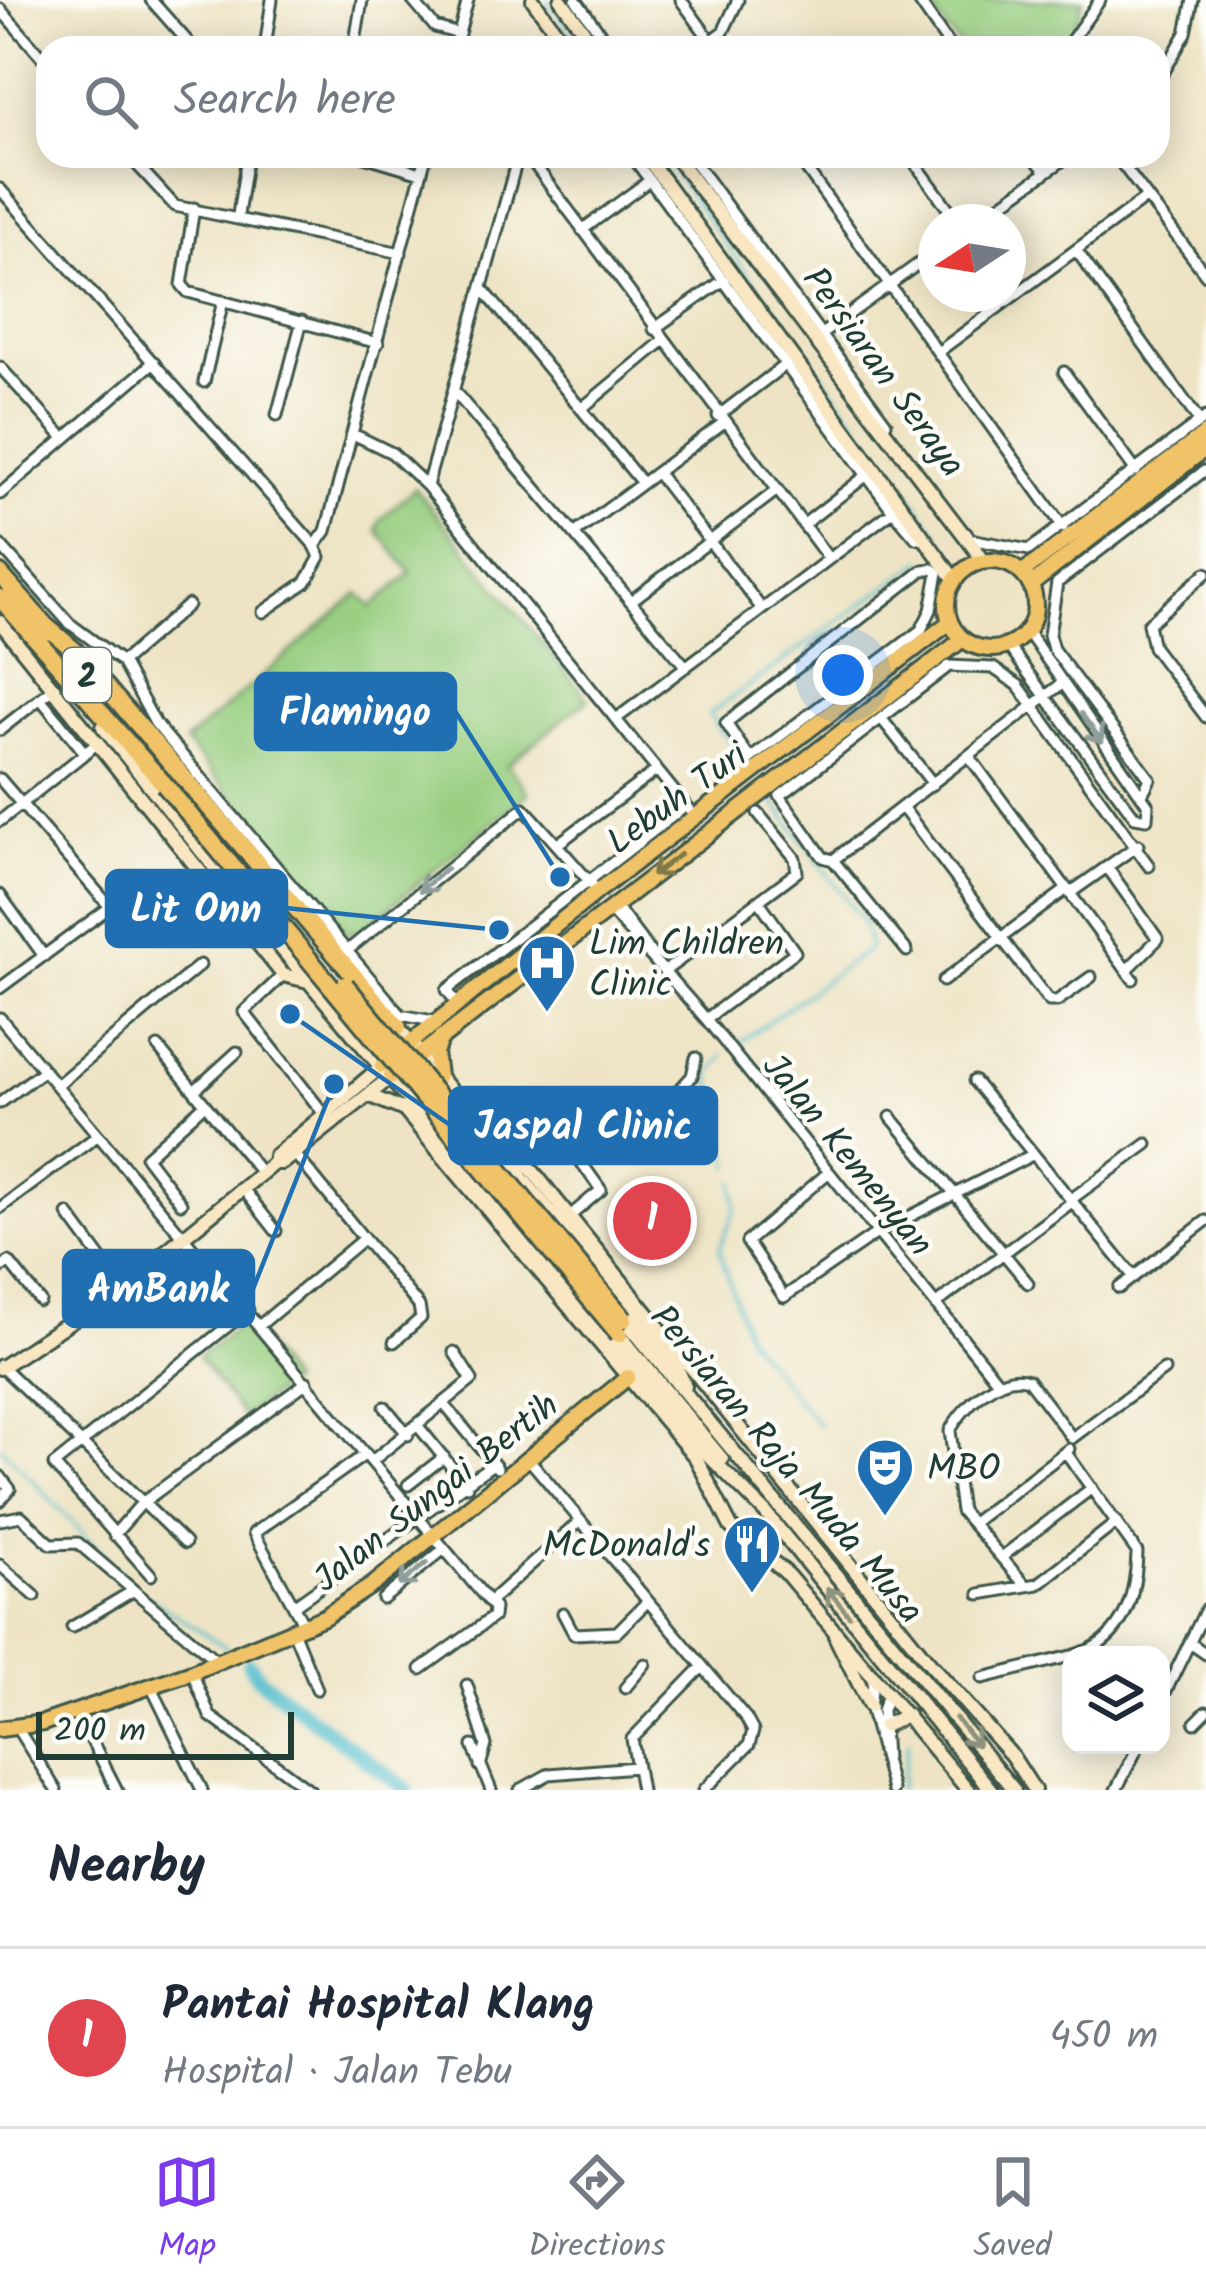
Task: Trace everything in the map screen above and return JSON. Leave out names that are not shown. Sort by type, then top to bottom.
[{"type":"highway","name":"Persiaran Raja Muda Musa","points":[[0,574],[622,1326]]},
{"type":"highway","name":"Persiaran Raja Muda Musa","points":[[0,598],[168,780]]},
{"type":"highway","points":[[47,627],[74,650],[306,911],[372,988],[398,1027]]},
{"type":"main road","points":[[532,0],[559,36]]},
{"type":"main road","points":[[561,0],[587,36]]},
{"type":"main road","name":"Persiaran Seraya","points":[[655,168],[955,580]]},
{"type":"main road","name":"Persiaran Seraya","points":[[684,168],[984,561]]},
{"type":"main road","points":[[1026,579],[1066,531],[1204,424]]},
{"type":"main road","points":[[1026,579],[1200,452]]},
{"type":"main road","points":[[984,561],[1011,565],[1026,579],[1036,609],[1027,631],[1008,646],[985,649],[963,639],[950,622],[949,593],[955,580],[984,561]]},
{"type":"main road","points":[[0,622],[229,897],[309,981],[412,1102],[694,1441],[767,1514]]},
{"type":"main road","name":"Lebuh Turi","points":[[386,1072],[594,885],[631,866],[690,812],[753,777],[801,731],[950,622]]},
{"type":"main road","name":"Lebuh Turi","points":[[436,1029],[770,792],[963,639]]},
{"type":"main road","points":[[49,652],[283,975],[309,981]]},
{"type":"main road","points":[[611,906],[614,885],[631,866]]},
{"type":"main road","points":[[335,1012],[350,1022],[362,1021],[370,1014],[372,988]]},
{"type":"main road","points":[[398,1027],[436,1029],[438,1076]]},
{"type":"main road","points":[[398,1027],[516,1173],[609,1275],[922,1664],[1012,1756],[1034,1790]]},
{"type":"main road","points":[[358,1039],[365,1089]]},
{"type":"main road","points":[[0,1367],[122,1287],[386,1072]]},
{"type":"main road","points":[[425,1118],[419,1088],[430,1084],[452,1094]]},
{"type":"main road","points":[[365,1089],[404,1110],[696,1458],[731,1527],[770,1557],[826,1617],[968,1790]]},
{"type":"main road","points":[[291,1149],[324,1114],[365,1089],[412,1102]]},
{"type":"main road","points":[[516,1173],[527,1164],[570,1216],[676,1365],[690,1397]]},
{"type":"main road","points":[[504,1214],[531,1260]]},
{"type":"main road","name":"Persiaran Raja Muda Musa","points":[[622,1326],[690,1397],[922,1664],[1014,1790]]},
{"type":"main road","name":"Persiaran Raja Muda Musa","points":[[622,1326],[991,1790]]},
{"type":"main road","name":"Jalan Sungai Bertih","points":[[0,1729],[77,1712],[299,1630],[374,1584],[628,1377]]},
{"type":"main road","points":[[826,1617],[870,1706]]},
{"type":"main road","points":[[848,1644],[880,1653]]},
{"type":"main road","points":[[884,1726],[908,1715]]},
{"type":"street","points":[[14,0],[1,10],[36,50]]},
{"type":"street","points":[[151,0],[182,36]]},
{"type":"street","points":[[267,36],[272,0]]},
{"type":"street","points":[[355,36],[362,0]]},
{"type":"street","points":[[412,0],[436,27],[459,34],[468,0]]},
{"type":"street","points":[[575,0],[601,36]]},
{"type":"street","points":[[681,0],[707,36]]},
{"type":"street","points":[[720,36],[738,0]]},
{"type":"street","points":[[918,0],[943,36]]},
{"type":"street","points":[[1074,36],[1100,0]]},
{"type":"street","points":[[1170,61],[1186,34],[1193,0]]},
{"type":"street","points":[[551,36],[553,27]]},
{"type":"street","points":[[139,168],[166,200],[401,254]]},
{"type":"street","points":[[238,215],[246,168]]},
{"type":"street","points":[[404,168],[421,173]]},
{"type":"street","points":[[315,547],[326,531],[422,168]]},
{"type":"street","points":[[427,486],[515,168]]},
{"type":"street","points":[[537,168],[829,559]]},
{"type":"street","points":[[641,168],[893,511],[916,538],[925,540]]},
{"type":"street","name":"Persiaran Seraya","points":[[698,168],[817,338],[970,539],[1029,550],[1066,531],[1136,471],[1204,424]]},
{"type":"street","points":[[806,168],[1066,531]]},
{"type":"street","points":[[919,168],[945,204]]},
{"type":"street","points":[[1043,168],[1046,172]]},
{"type":"street","points":[[1001,204],[1052,168]]},
{"type":"street","points":[[1125,168],[1206,275]]},
{"type":"street","points":[[582,230],[650,180]]},
{"type":"street","points":[[0,189],[315,547],[320,557],[306,582],[263,612]]},
{"type":"street","points":[[938,352],[1146,198]]},
{"type":"street","points":[[194,208],[184,289],[378,343]]},
{"type":"street","points":[[1076,250],[1204,424]]},
{"type":"street","points":[[817,338],[918,263]]},
{"type":"street","points":[[654,329],[724,280]]},
{"type":"street","points":[[482,288],[643,483]]},
{"type":"street","points":[[204,382],[223,301]]},
{"type":"street","points":[[277,415],[302,321]]},
{"type":"street","points":[[581,409],[663,341]]},
{"type":"street","points":[[0,494],[154,362]]},
{"type":"street","points":[[574,534],[786,364]]},
{"type":"street","points":[[0,367],[64,438]]},
{"type":"street","points":[[1064,372],[1136,471]]},
{"type":"street","points":[[454,391],[686,667]]},
{"type":"street","points":[[348,950],[519,810],[530,809],[594,885],[690,812],[427,486],[392,453],[352,434]]},
{"type":"street","points":[[1142,795],[1150,779],[1053,649],[1048,635],[1054,599],[1064,577],[1205,472],[1200,452]]},
{"type":"street","points":[[657,472],[761,609]]},
{"type":"street","points":[[803,525],[867,475]]},
{"type":"street","points":[[631,601],[776,491]]},
{"type":"street","points":[[616,719],[893,511]]},
{"type":"street","points":[[0,545],[69,623],[122,662],[155,723],[306,911],[348,950],[372,988],[401,1015],[436,1029]]},
{"type":"street","points":[[933,569],[938,574],[931,610],[921,630],[801,731],[751,759],[725,725],[923,570],[933,569]]},
{"type":"street","points":[[1206,573],[1156,613],[1148,636],[1206,717]]},
{"type":"street","points":[[122,662],[188,605]]},
{"type":"street","points":[[1008,646],[1141,821],[1151,811],[1142,795],[1060,686],[1027,631]]},
{"type":"street","name":"Lebuh Turi","points":[[770,792],[949,666],[963,663],[1005,673],[1035,705],[1149,866]]},
{"type":"street","points":[[833,860],[1060,686]]},
{"type":"street","points":[[0,730],[55,687]]},
{"type":"street","points":[[40,698],[85,753]]},
{"type":"street","points":[[880,718],[933,784]]},
{"type":"street","points":[[801,731],[816,751]]},
{"type":"street","points":[[0,820],[99,742]]},
{"type":"street","points":[[969,756],[1130,974],[1159,941],[1107,868]]},
{"type":"street","points":[[559,843],[657,770]]},
{"type":"street","points":[[0,779],[110,907],[0,988]]},
{"type":"street","points":[[770,792],[907,951]]},
{"type":"street","points":[[902,807],[1052,1002],[1091,976]]},
{"type":"street","points":[[664,971],[799,866],[758,813]]},
{"type":"street","points":[[943,981],[1138,845]]},
{"type":"street","name":"Lebuh Turi","points":[[458,1005],[447,990],[594,885]]},
{"type":"street","points":[[0,895],[44,956]]},
{"type":"street","points":[[706,1019],[795,952],[759,901]]},
{"type":"street","name":"Jalan Kemenyan","points":[[611,906],[998,1382]]},
{"type":"street","points":[[57,1085],[200,965]]},
{"type":"street","points":[[283,975],[244,1012],[324,1114]]},
{"type":"street","points":[[0,1018],[492,1607]]},
{"type":"street","points":[[158,1047],[262,1174]]},
{"type":"street","points":[[194,1091],[237,1052]]},
{"type":"street","points":[[570,1216],[601,1190],[581,1162],[682,1087],[692,1076],[695,1058]]},
{"type":"street","points":[[0,1103],[44,1070]]},
{"type":"street","points":[[974,1081],[1133,1276]]},
{"type":"street","points":[[181,1203],[146,1157],[205,1104]]},
{"type":"street","points":[[891,1117],[1028,1283]]},
{"type":"street","points":[[0,1208],[98,1136]]},
{"type":"street","points":[[936,1304],[1147,1144]]},
{"type":"street","points":[[291,1149],[422,1312],[417,1323],[394,1342]]},
{"type":"street","points":[[830,1172],[750,1235],[749,1249],[790,1298],[877,1233],[1032,1155]]},
{"type":"street","points":[[244,1190],[276,1231]]},
{"type":"street","points":[[68,1214],[122,1287]]},
{"type":"street","points":[[1118,1288],[1206,1221]]},
{"type":"street","points":[[260,1325],[363,1240]]},
{"type":"street","points":[[4,1265],[40,1301]]},
{"type":"street","points":[[151,1575],[55,1471],[57,1462],[248,1310]]},
{"type":"street","points":[[317,1689],[295,1605],[254,1537],[408,1435],[444,1404],[473,1377],[454,1352]]},
{"type":"street","points":[[0,1367],[185,1543]]},
{"type":"street","points":[[1067,1454],[1072,1438],[1164,1370]]},
{"type":"street","points":[[1027,1586],[956,1499],[948,1440],[955,1421],[998,1382],[1019,1377],[1028,1380],[1072,1438]]},
{"type":"street","points":[[114,1535],[142,1503],[308,1382]]},
{"type":"street","points":[[444,1404],[505,1477]]},
{"type":"street","points":[[385,1407],[408,1435]]},
{"type":"street","points":[[418,1426],[467,1486]]},
{"type":"street","points":[[975,1521],[1048,1460],[1067,1454]]},
{"type":"street","points":[[1067,1454],[1137,1552],[1129,1612],[1094,1646]]},
{"type":"street","points":[[408,1485],[444,1457]]},
{"type":"street","points":[[528,1458],[753,1731],[749,1744],[704,1790]]},
{"type":"street","points":[[295,1605],[494,1464]]},
{"type":"street","points":[[0,1476],[10,1489],[0,1501]]},
{"type":"street","points":[[1003,1556],[1092,1488]]},
{"type":"street","points":[[0,1520],[21,1516],[51,1544],[78,1543],[219,1663]]},
{"type":"street","points":[[421,1669],[579,1522]]},
{"type":"street","points":[[980,1594],[1038,1584],[1117,1522]]},
{"type":"street","points":[[383,1599],[443,1549]]},
{"type":"street","points":[[0,1565],[35,1596]]},
{"type":"street","points":[[72,1627],[131,1592]]},
{"type":"street","points":[[563,1613],[574,1634],[617,1632],[648,1601]]},
{"type":"street","points":[[1170,1683],[1206,1609]]},
{"type":"street","points":[[1190,1643],[1206,1654]]},
{"type":"street","points":[[983,1678],[1062,1659]]},
{"type":"street","points":[[625,1688],[645,1664]]},
{"type":"street","points":[[641,1790],[632,1745],[636,1733],[702,1667]]},
{"type":"street","points":[[192,1672],[210,1716],[310,1790]]},
{"type":"street","points":[[874,1675],[870,1706],[891,1788],[878,1790]]},
{"type":"street","points":[[467,1684],[486,1744],[480,1766]]},
{"type":"street","points":[[151,1686],[202,1790]]},
{"type":"street","points":[[885,1758],[882,1710],[889,1693]]},
{"type":"street","points":[[77,1712],[117,1790]]},
{"type":"street","points":[[1195,1723],[1206,1712]]},
{"type":"street","points":[[17,1728],[56,1790]]},
{"type":"street","points":[[473,1746],[491,1790]]},
{"type":"street","points":[[1116,1790],[1134,1754]]},
{"type":"street","points":[[520,1790],[549,1774],[636,1767]]},
{"type":"green space","points":[[932,0],[1083,0],[1073,36],[952,36],[931,7]]},
{"type":"green space","points":[[415,488],[588,699],[507,765],[529,793],[360,931],[348,933],[185,742],[359,593],[372,607],[411,573],[377,530],[380,520]]},
{"type":"green space","points":[[246,1321],[290,1382],[243,1417],[198,1357]]},
{"type":"waterway","points":[[547,0],[573,36]]},
{"type":"waterway","points":[[670,168],[940,536]]},
{"type":"waterway","points":[[750,770],[709,714],[924,560]]},
{"type":"waterway","points":[[735,1046],[870,948],[864,923],[770,797]]},
{"type":"waterway","points":[[723,1056],[710,1075],[731,1167]]},
{"type":"waterway","points":[[734,1182],[736,1208],[719,1248],[747,1337],[819,1426]]},
{"type":"waterway","points":[[0,1446],[127,1580]]},
{"type":"waterway","points":[[149,1597],[230,1650]]},
{"type":"waterway","points":[[249,1664],[262,1681],[407,1790]]},
{"type":"waterway","points":[[900,1790],[908,1742]]},
{"type":"place","name":"Flamingo","points":[[560,877]]},
{"type":"place","name":"Lit Onn","points":[[499,930]]},
{"type":"place","name":"Jaspal Clinic","points":[[290,1014]]},
{"type":"place","name":"Lim Children Clinic","points":[[547,1014]]},
{"type":"place","name":"AmBank","points":[[334,1084]]},
{"type":"place","name":"Pantai Hospital Klang","points":[[652,1221]]},
{"type":"place","name":"MBO","points":[[885,1518]]},
{"type":"place","name":"McDonald's","points":[[752,1595]]}]
